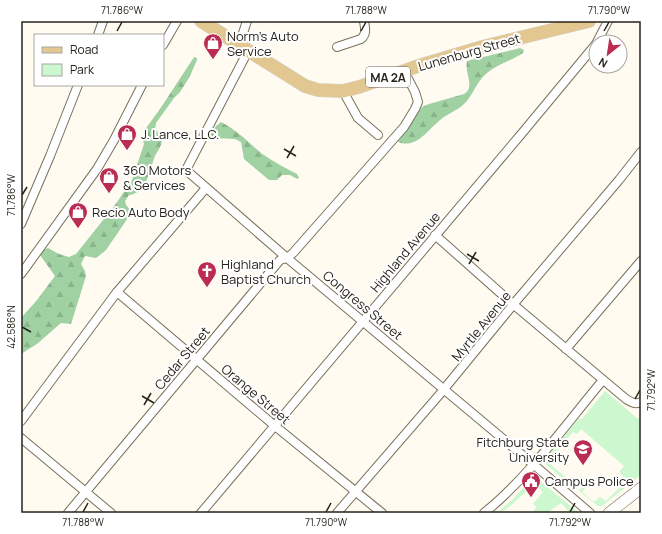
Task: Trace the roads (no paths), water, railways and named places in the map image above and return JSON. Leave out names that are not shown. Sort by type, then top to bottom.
[{"type":"main road","name":"Lunenburg Street","points":[[201,21],[305,86],[318,90],[343,91],[482,47],[590,21]]},
{"type":"street","points":[[98,34],[103,21]]},
{"type":"street","points":[[164,43],[176,21]]},
{"type":"street","points":[[244,48],[247,21]]},
{"type":"street","points":[[337,47],[361,39],[365,34],[364,21]]},
{"type":"street","name":"Highland Avenue","points":[[601,34],[608,21]]},
{"type":"street","name":"Congress Street","points":[[244,48],[186,170],[287,258],[534,464],[590,513]]},
{"type":"street","name":"Highland Avenue","points":[[201,513],[588,53]]},
{"type":"street","name":"Cedar Street","points":[[68,513],[280,260],[287,258],[293,253],[404,127],[415,109],[418,98],[404,71]]},
{"type":"street","points":[[21,224],[78,86]]},
{"type":"street","points":[[21,274],[97,169],[114,140],[141,86]]},
{"type":"street","points":[[343,91],[358,118],[378,135]]},
{"type":"street","name":"Myrtle Avenue","points":[[337,513],[444,389],[620,180],[641,152]]},
{"type":"street","points":[[21,421],[117,292],[206,188]]},
{"type":"street","points":[[435,235],[566,350],[626,399],[638,403]]},
{"type":"street","points":[[566,350],[641,261]]},
{"type":"street","name":"Orange Street","points":[[117,292],[275,426],[382,513]]},
{"type":"street","points":[[484,513],[506,495],[534,464],[603,380]]},
{"type":"street","points":[[21,438],[111,513]]},
{"type":"street","points":[[609,513],[641,488]]},
{"type":"place","name":"Norm's Auto Service","points":[[213,60]]},
{"type":"place","name":"J. Lance, LLC.","points":[[127,151]]},
{"type":"place","name":"360 Motors & Services","points":[[109,194]]},
{"type":"place","name":"Recio Auto Body","points":[[78,229]]},
{"type":"place","name":"Highland Baptist Church","points":[[207,288]]},
{"type":"place","name":"Fitchburg State University","points":[[583,466]]},
{"type":"place","name":"Campus Police","points":[[531,498]]}]
